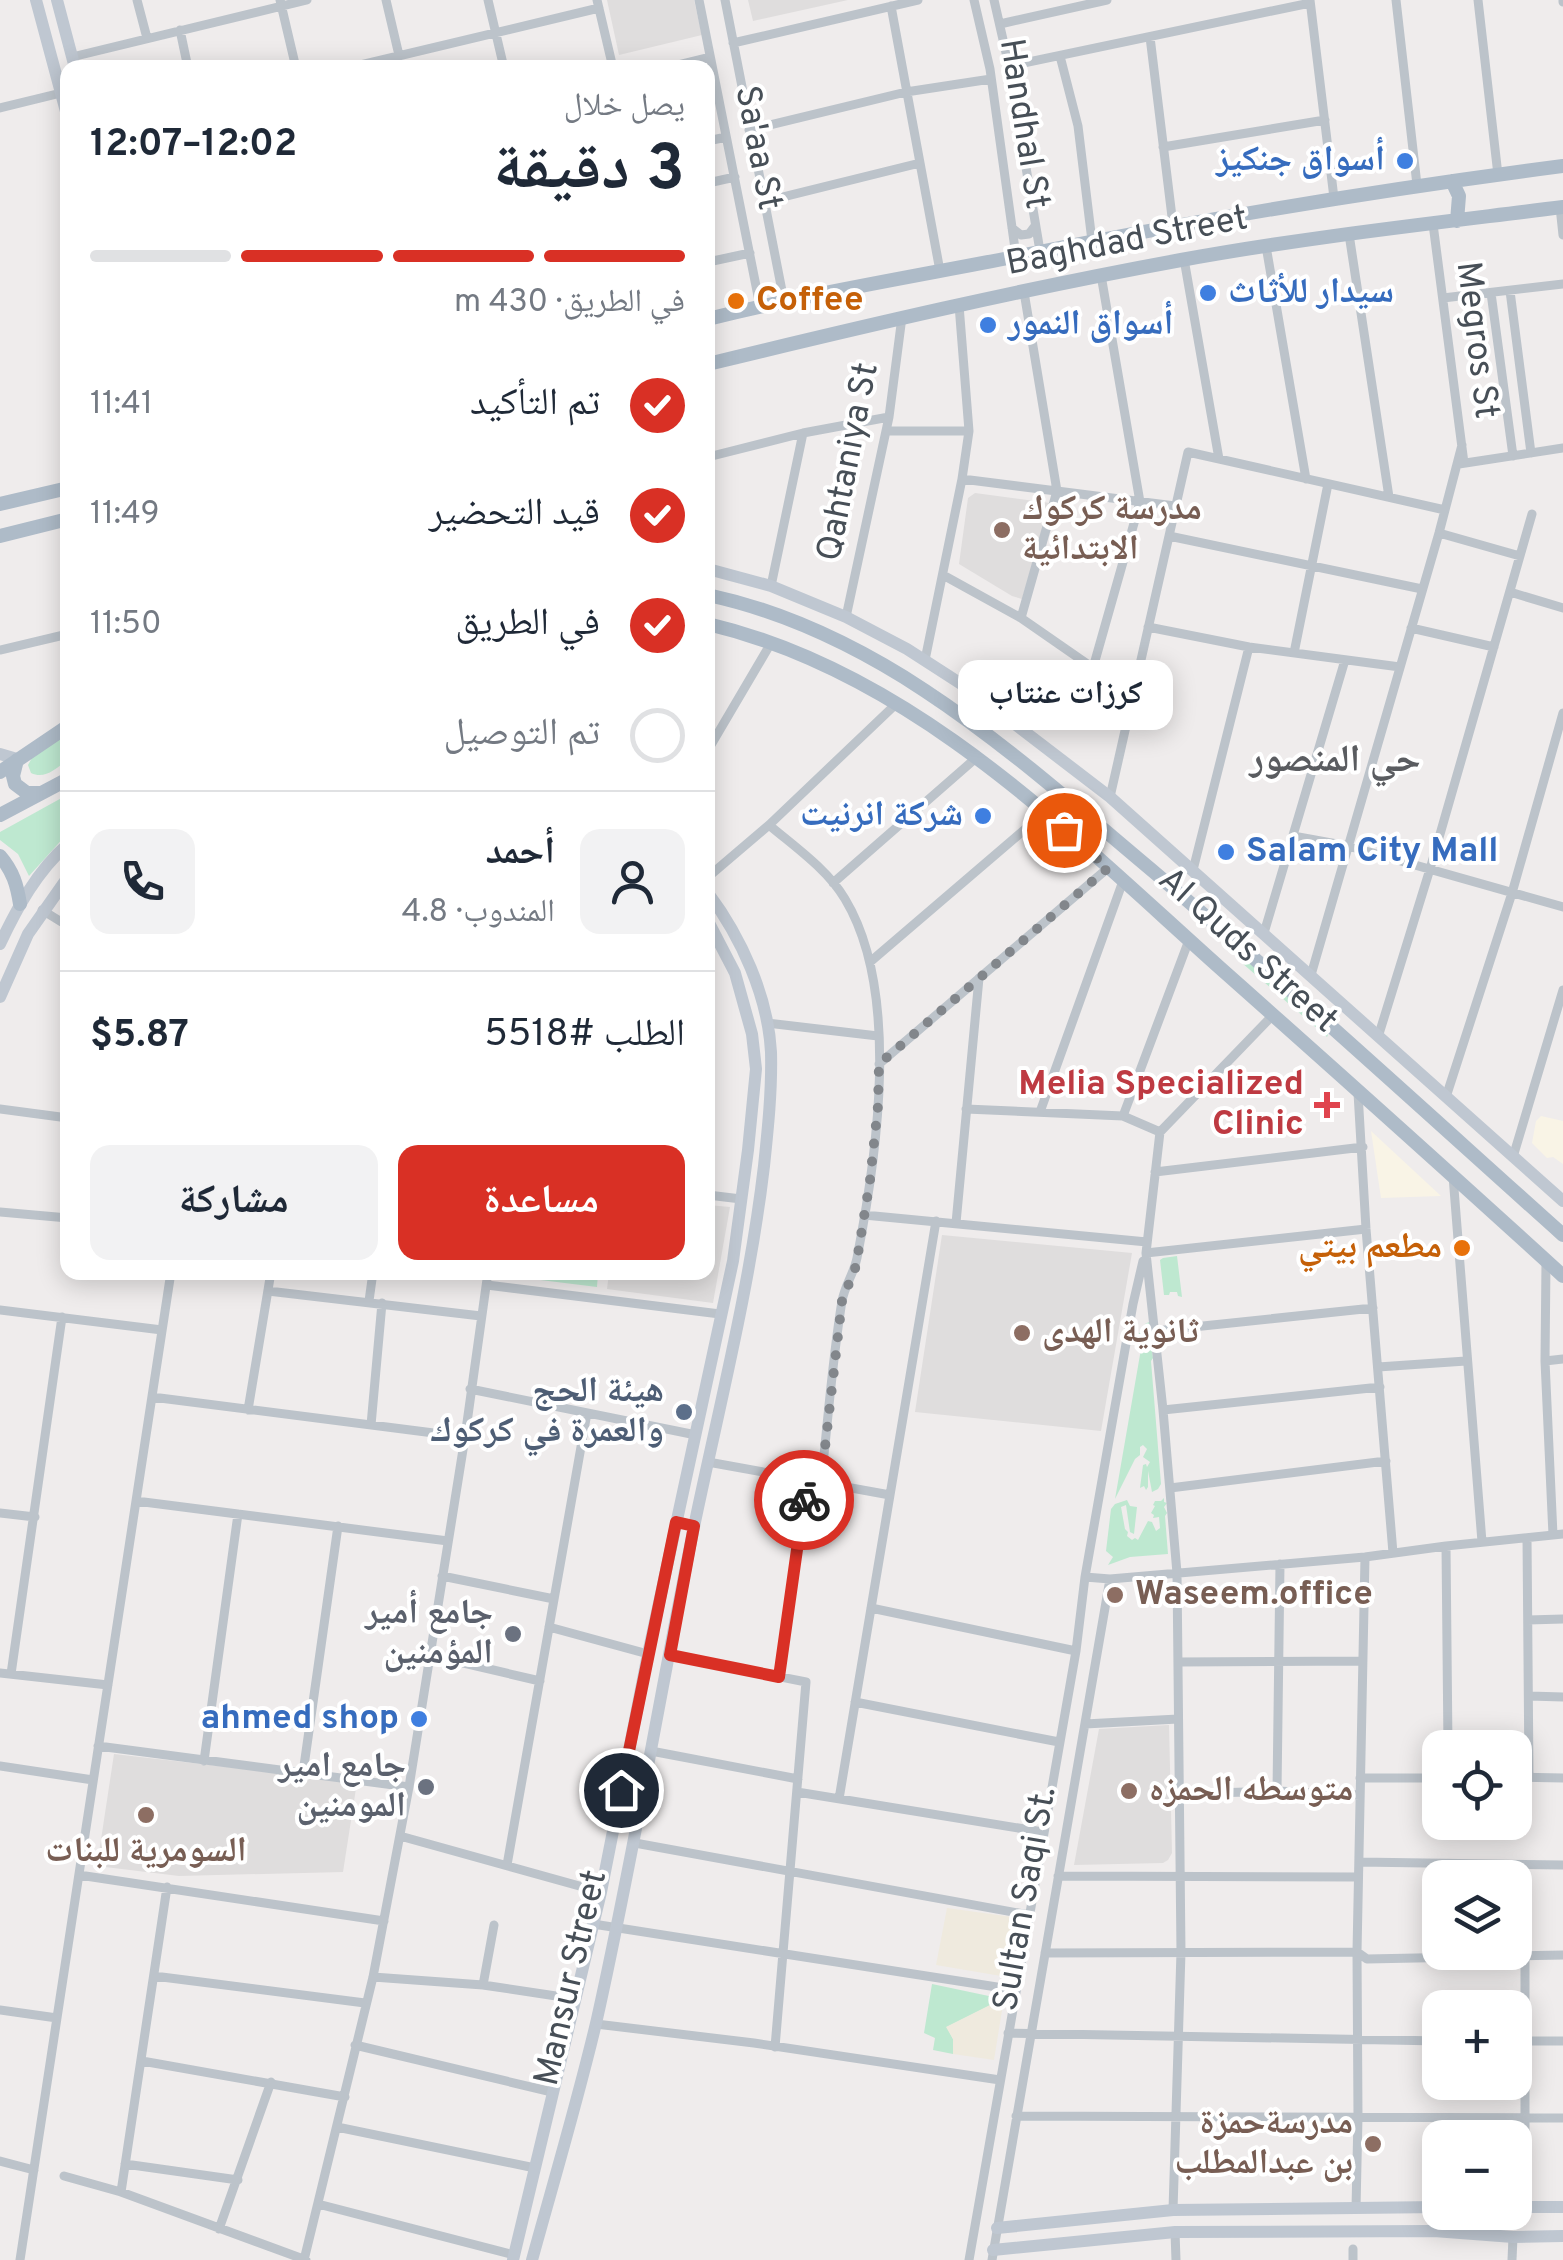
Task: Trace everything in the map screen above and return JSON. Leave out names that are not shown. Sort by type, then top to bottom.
[{"type":"main road","name":"Baghdad Street","points":[[715,317],[1173,226],[1334,198],[1563,166]]},
{"type":"main road","points":[[1452,181],[1459,196],[1457,221]]},
{"type":"main road","name":"Baghdad Street","points":[[715,362],[902,317],[1184,259],[1562,207]]},
{"type":"main road","points":[[0,504],[60,490]]},
{"type":"main road","points":[[0,536],[60,520]]},
{"type":"main road","name":"Al Quds Street","points":[[715,597],[768,612],[869,656],[919,685],[995,740],[1204,915],[1563,1234]]},
{"type":"main road","name":"Al Quds Street","points":[[715,626],[819,663],[918,716],[976,758],[1123,881],[1563,1276]]},
{"type":"main road","points":[[0,772],[60,731]]},
{"type":"main road","points":[[18,759],[15,784],[27,793],[42,793]]},
{"type":"main road","points":[[0,815],[60,784]]},
{"type":"main road","points":[[1064,830],[1079,810]]},
{"type":"main road","points":[[0,856],[13,875],[20,904]]},
{"type":"street","points":[[36,0],[60,89]]},
{"type":"street","points":[[57,0],[72,60]]},
{"type":"street","points":[[138,0],[147,38]]},
{"type":"street","points":[[79,60],[147,38],[280,3],[307,0]]},
{"type":"street","points":[[386,0],[400,60]]},
{"type":"street","points":[[488,0],[502,60]]},
{"type":"street","name":"Sa'aa St","points":[[699,0],[711,60]]},
{"type":"street","name":"Sa'aa St","points":[[724,0],[784,301]]},
{"type":"street","points":[[733,43],[918,0]]},
{"type":"street","name":"Handhal St","points":[[974,0],[991,78],[1016,256]]},
{"type":"street","name":"Handhal St","points":[[994,0],[1040,251]]},
{"type":"street","points":[[1000,24],[1108,0]]},
{"type":"street","points":[[1396,0],[1417,186]]},
{"type":"street","points":[[1478,0],[1498,175]]},
{"type":"street","points":[[1008,66],[1310,2],[1334,198]]},
{"type":"street","points":[[280,3],[294,60]]},
{"type":"street","points":[[382,60],[598,4],[611,60]]},
{"type":"street","points":[[891,6],[940,271]]},
{"type":"street","points":[[180,30],[186,60]]},
{"type":"street","points":[[1150,36],[1173,226]]},
{"type":"street","points":[[1060,56],[1078,126],[1092,242]]},
{"type":"street","points":[[698,60],[710,57]]},
{"type":"street","points":[[750,130],[906,92],[991,78]]},
{"type":"street","name":"Sa'aa St","points":[[715,82],[760,306]]},
{"type":"street","points":[[0,108],[60,93]]},
{"type":"street","points":[[1163,147],[1325,120]]},
{"type":"street","points":[[715,139],[726,137]]},
{"type":"street","points":[[763,202],[920,164]]},
{"type":"street","points":[[715,181],[735,177]]},
{"type":"street","points":[[1562,207],[1563,235]]},
{"type":"street","name":"Megros St","points":[[1433,224],[1462,445],[1460,464]]},
{"type":"street","points":[[1012,228],[1021,235],[1029,234],[1035,226]]},
{"type":"street","points":[[1349,234],[1388,497]]},
{"type":"street","points":[[1266,246],[1306,479]]},
{"type":"street","points":[[715,260],[750,253]]},
{"type":"street","points":[[1184,259],[1220,460]]},
{"type":"street","points":[[754,274],[777,269]]},
{"type":"street","points":[[1093,668],[1140,502],[1102,275]]},
{"type":"street","points":[[1443,298],[1563,284]]},
{"type":"street","points":[[1510,291],[1532,453]]},
{"type":"street","points":[[1021,618],[1057,491],[1024,292]]},
{"type":"street","points":[[1491,293],[1513,456]]},
{"type":"street","points":[[924,660],[969,431],[959,305]]},
{"type":"street","name":"Qahtaniya St","points":[[846,617],[887,430],[902,317]]},
{"type":"street","points":[[715,455],[889,417]]},
{"type":"street","points":[[887,430],[969,431]]},
{"type":"street","points":[[771,586],[803,433]]},
{"type":"street","points":[[1311,975],[1460,464],[1563,448]]},
{"type":"street","points":[[1110,797],[1188,452],[1445,510]]},
{"type":"street","points":[[962,479],[1176,506]]},
{"type":"street","points":[[1294,653],[1328,484]]},
{"type":"street","points":[[1378,1034],[1430,869],[1532,514]]},
{"type":"street","points":[[1439,533],[1520,556]]},
{"type":"street","points":[[1169,536],[1422,589]]},
{"type":"street","points":[[715,571],[771,586],[846,617],[969,688],[1110,797],[1563,1201]]},
{"type":"street","points":[[943,575],[1021,618],[1132,695]]},
{"type":"street","points":[[1510,592],[1563,608]]},
{"type":"street","points":[[1148,627],[1400,667]]},
{"type":"street","points":[[1411,628],[1494,647]]},
{"type":"street","points":[[0,650],[60,636]]},
{"type":"street","points":[[715,736],[770,643]]},
{"type":"street","points":[[1193,870],[1249,646]]},
{"type":"street","points":[[1264,933],[1345,660]]},
{"type":"street","points":[[715,871],[896,704]]},
{"type":"street","points":[[1446,1097],[1512,893],[1563,713]]},
{"type":"street","points":[[0,754],[18,759]]},
{"type":"street","points":[[833,882],[976,758]]},
{"type":"street","points":[[870,962],[1044,813]]},
{"type":"street","points":[[769,825],[833,882],[847,902],[870,962],[878,1036],[878,1106],[856,1266],[842,1301],[821,1482]]},
{"type":"street","points":[[1293,836],[1348,846],[1563,907]]},
{"type":"street","points":[[0,944],[4,929],[20,904],[60,852]]},
{"type":"street","points":[[879,1064],[1108,868]]},
{"type":"street","points":[[1040,1112],[1123,881]]},
{"type":"street","points":[[0,997],[42,910],[60,887]]},
{"type":"street","name":"Mansur Street","points":[[532,2260],[596,2024],[694,1526],[752,1259],[769,1116],[770,1050],[747,960],[715,904]]},
{"type":"street","points":[[42,910],[60,921]]},
{"type":"street","name":"Mansur Street","points":[[513,2257],[601,1892],[733,1260],[756,1068],[752,1034],[735,972],[715,934]]},
{"type":"street","points":[[1123,1116],[1189,940]]},
{"type":"street","points":[[956,1224],[978,978]]},
{"type":"street","points":[[1513,1157],[1563,990]]},
{"type":"street","points":[[969,2260],[1076,1652],[1085,1577],[1146,1248],[1160,1132],[1273,1015]]},
{"type":"street","points":[[766,1023],[878,1036]]},
{"type":"street","points":[[1358,1090],[1393,1552]]},
{"type":"street","points":[[966,1109],[1123,1116],[1160,1132]]},
{"type":"street","points":[[0,1110],[60,1117]]},
{"type":"street","points":[[1155,1172],[1363,1147]]},
{"type":"street","points":[[1453,1176],[1482,1542]]},
{"type":"street","points":[[715,1196],[741,1200]]},
{"type":"street","points":[[0,1212],[60,1217]]},
{"type":"street","points":[[864,1215],[1146,1248],[1366,1229]]},
{"type":"street","points":[[839,1799],[936,1221]]},
{"type":"street","points":[[1146,1248],[1176,1573],[1181,1952],[1173,2210]]},
{"type":"street","points":[[1085,1577],[1110,1579],[1365,1557],[1558,1534],[1546,1361],[1546,1262]]},
{"type":"street","points":[[20,2260],[170,1280]]},
{"type":"street","points":[[248,1410],[270,1280]]},
{"type":"street","points":[[369,1301],[372,1280]]},
{"type":"street","points":[[64,2176],[121,2192],[305,2260],[373,1977],[400,1836],[487,1280]]},
{"type":"street","points":[[487,1285],[720,1314]]},
{"type":"street","points":[[268,1290],[482,1316]]},
{"type":"street","points":[[370,1425],[382,1303]]},
{"type":"street","points":[[1155,1331],[1373,1308]]},
{"type":"street","points":[[0,1310],[162,1330]]},
{"type":"street","points":[[62,1317],[35,1516],[6,1674],[108,1685]]},
{"type":"street","points":[[1546,1361],[1563,1359]]},
{"type":"street","points":[[1378,1366],[1466,1361]]},
{"type":"street","points":[[1163,1410],[1380,1387]]},
{"type":"street","points":[[470,1390],[696,1435]]},
{"type":"street","points":[[152,1397],[464,1437]]},
{"type":"street","points":[[507,1865],[587,1413]]},
{"type":"street","points":[[1550,1448],[1563,1447]]},
{"type":"street","points":[[708,1462],[890,1495]]},
{"type":"street","points":[[1170,1488],[1386,1462]]},
{"type":"street","points":[[779,1677],[807,1480]]},
{"type":"street","points":[[136,1501],[448,1541]]},
{"type":"street","points":[[0,1513],[35,1516]]},
{"type":"street","points":[[204,1761],[238,1514]]},
{"type":"street","points":[[676,1522],[694,1526]]},
{"type":"street","points":[[303,1773],[338,1526]]},
{"type":"street","points":[[1527,1538],[1528,1730]]},
{"type":"street","points":[[1446,1546],[1448,1730]]},
{"type":"street","points":[[1356,2208],[1365,1557]]},
{"type":"street","points":[[1277,1791],[1280,1564]]},
{"type":"street","points":[[442,1576],[554,1598]]},
{"type":"street","name":"Sultan Saqi St.","points":[[992,2255],[1110,1579]]},
{"type":"street","points":[[871,1608],[1076,1652]]},
{"type":"street","points":[[1528,1620],[1563,1619]]},
{"type":"street","points":[[549,1627],[648,1654]]},
{"type":"street","points":[[429,1655],[540,1681]]},
{"type":"street","points":[[670,1655],[806,1682],[775,2047]]},
{"type":"street","points":[[1178,1662],[1362,1661]]},
{"type":"street","points":[[1528,1696],[1563,1697]]},
{"type":"street","points":[[855,1702],[1058,1742]]},
{"type":"street","points":[[1084,1724],[1178,1719]]},
{"type":"street","points":[[98,1746],[409,1787]]},
{"type":"street","points":[[651,1752],[798,1779]]},
{"type":"street","points":[[0,1766],[93,1780]]},
{"type":"street","points":[[1532,1777],[1563,1778]]},
{"type":"street","points":[[1360,1778],[1422,1778]]},
{"type":"street","points":[[797,1792],[1043,1832]]},
{"type":"street","points":[[1179,1794],[1360,1794]]},
{"type":"street","points":[[400,1836],[601,1892]]},
{"type":"street","points":[[634,1843],[1028,1916]]},
{"type":"street","points":[[1358,1862],[1563,1865]]},
{"type":"street","points":[[79,1875],[384,1921]]},
{"type":"street","points":[[1058,1876],[1358,1878]]},
{"type":"street","points":[[121,2192],[167,1887]]},
{"type":"street","points":[[593,1924],[1016,1990]]},
{"type":"street","points":[[482,1985],[494,1925]]},
{"type":"street","points":[[1044,1953],[1357,1952],[1368,1959],[1422,1958]]},
{"type":"street","points":[[1532,1956],[1563,1955]]},
{"type":"street","points":[[154,1976],[365,2003]]},
{"type":"street","points":[[373,1977],[482,1985],[576,1999]]},
{"type":"street","points":[[0,2010],[57,2018]]},
{"type":"street","points":[[596,2024],[1000,2080]]},
{"type":"street","points":[[1008,2033],[1422,2041]]},
{"type":"street","points":[[1532,2041],[1563,2041]]},
{"type":"street","points":[[355,2045],[552,2092]]},
{"type":"street","points":[[142,2061],[345,2096]]},
{"type":"street","points":[[219,2230],[271,2082]]},
{"type":"street","points":[[1525,2100],[1526,2119]]},
{"type":"street","points":[[1016,2116],[1563,2118]]},
{"type":"street","points":[[338,2127],[535,2168]]},
{"type":"street","points":[[0,2161],[34,2170]]},
{"type":"street","points":[[126,2164],[238,2180]]},
{"type":"street","points":[[318,2204],[513,2257]]},
{"type":"street","points":[[997,2228],[1173,2210],[1422,2207]]},
{"type":"street","points":[[1532,2207],[1563,2207]]},
{"type":"street","points":[[992,2255],[1175,2232],[1434,2231],[1563,2236]]},
{"type":"street","points":[[1175,2232],[1176,2260]]},
{"type":"street","points":[[1512,2260],[1513,2237]]},
{"type":"shaded area","points":[[607,0],[694,0],[702,35],[619,55]]},
{"type":"shaded area","points":[[748,0],[848,0],[753,21]]},
{"type":"shaded area","name":"مدرسة كركوك الابتدائية","points":[[975,493],[1050,503],[1022,599],[959,564],[968,498]]},
{"type":"shaded area","points":[[1541,1116],[1563,1121],[1563,1164],[1553,1157],[1547,1158],[1532,1143],[1536,1121]]},
{"type":"shaded area","points":[[1371,1131],[1441,1196],[1381,1198]]},
{"type":"shaded area","points":[[715,1206],[730,1207],[713,1303],[607,1289],[608,1280],[715,1280]]},
{"type":"shaded area","name":"ثانوية الهدى","points":[[942,1235],[1132,1253],[1101,1431],[915,1412]]},
{"type":"shaded area","name":"متوسطه الحمزه","points":[[1169,1725],[1172,1853],[1168,1860],[1074,1865],[1099,1729]]},
{"type":"shaded area","points":[[114,1754],[357,1782],[343,1872],[179,1876],[97,1866]]},
{"type":"green space","points":[[60,739],[60,766],[54,770],[31,773],[28,765],[33,756]]},
{"type":"green space","points":[[60,799],[60,842],[29,876],[18,854],[0,840],[0,832]]},
{"type":"green space","points":[[1245,958],[1329,1032],[1327,1037],[1242,963]]},
{"type":"green space","points":[[1177,1256],[1182,1297],[1177,1292],[1164,1295],[1160,1260]]},
{"type":"green space","points":[[541,1280],[598,1280],[597,1287]]},
{"type":"green space","points":[[1151,1321],[1161,1484],[1152,1492],[1148,1471],[1148,1487],[1140,1488],[1143,1465],[1147,1467],[1150,1462],[1143,1457],[1147,1449],[1143,1445],[1115,1499],[1142,1345],[1135,1337]]},
{"type":"green space","points":[[1164,1498],[1168,1554],[1130,1557],[1108,1565],[1113,1557],[1106,1551],[1115,1504],[1127,1500],[1130,1506],[1137,1507],[1134,1534],[1130,1532],[1126,1505],[1121,1507],[1127,1536],[1138,1540],[1148,1521],[1156,1531],[1160,1528],[1159,1517],[1153,1518],[1151,1513],[1155,1501]]},
{"type":"green space","points":[[932,1984],[1003,1999],[947,2027],[953,2039],[953,2054],[933,2050],[935,2038],[924,2033]]},
{"type":"sand","points":[[947,1908],[1019,1918],[1007,1977],[936,1965]]},
{"type":"sand","points":[[1004,1998],[994,2060],[953,2054],[953,2039],[946,2027]]},
{"type":"way so far","points":[[804,1500],[807,1480],[821,1482],[842,1301],[856,1266],[870,1180],[879,1064],[1108,868],[1064,830]]},
{"type":"place","name":"أسواق جنكيز","points":[[1405,161]]},
{"type":"place","name":"سيدار للأثاث","points":[[1208,293]]},
{"type":"place","name":"Coffee","points":[[736,301]]},
{"type":"place","name":"أسواق النمور","points":[[988,325]]},
{"type":"place","name":"مدرسة كركوك الابتدائية","points":[[1002,530]]},
{"type":"place","name":"شركة انرنيت","points":[[983,816]]},
{"type":"place","name":"كرزات عنتاب","points":[[1064,830]]},
{"type":"place","name":"Salam City Mall","points":[[1226,852]]},
{"type":"place","name":"Melia Specialized Clinic","points":[[1327,1105]]},
{"type":"place","name":"مطعم بيتي","points":[[1462,1248]]},
{"type":"place","name":"ثانوية الهدى","points":[[1022,1333]]},
{"type":"place","name":"هيئة الحج والعمرة في كركوك","points":[[684,1412]]},
{"type":"place","name":"Waseem.office","points":[[1115,1595]]},
{"type":"place","name":"جامع أمير المؤمنين","points":[[513,1634]]},
{"type":"place","name":"ahmed shop","points":[[419,1719]]},
{"type":"place","name":"جامع امير المومنين","points":[[426,1787]]},
{"type":"place","name":"متوسطه الحمزه","points":[[1129,1791]]},
{"type":"place","name":"السومرية للبنات","points":[[146,1815]]},
{"type":"place","name":"مدرسةحمزة بن عبدالمطلب","points":[[1373,2144]]},
{"type":"district","name":"حي المنصور","points":[[1335,761]]},
{"type":"route","points":[[621,1790],[676,1522],[694,1526],[670,1655],[779,1677],[804,1500]]}]
